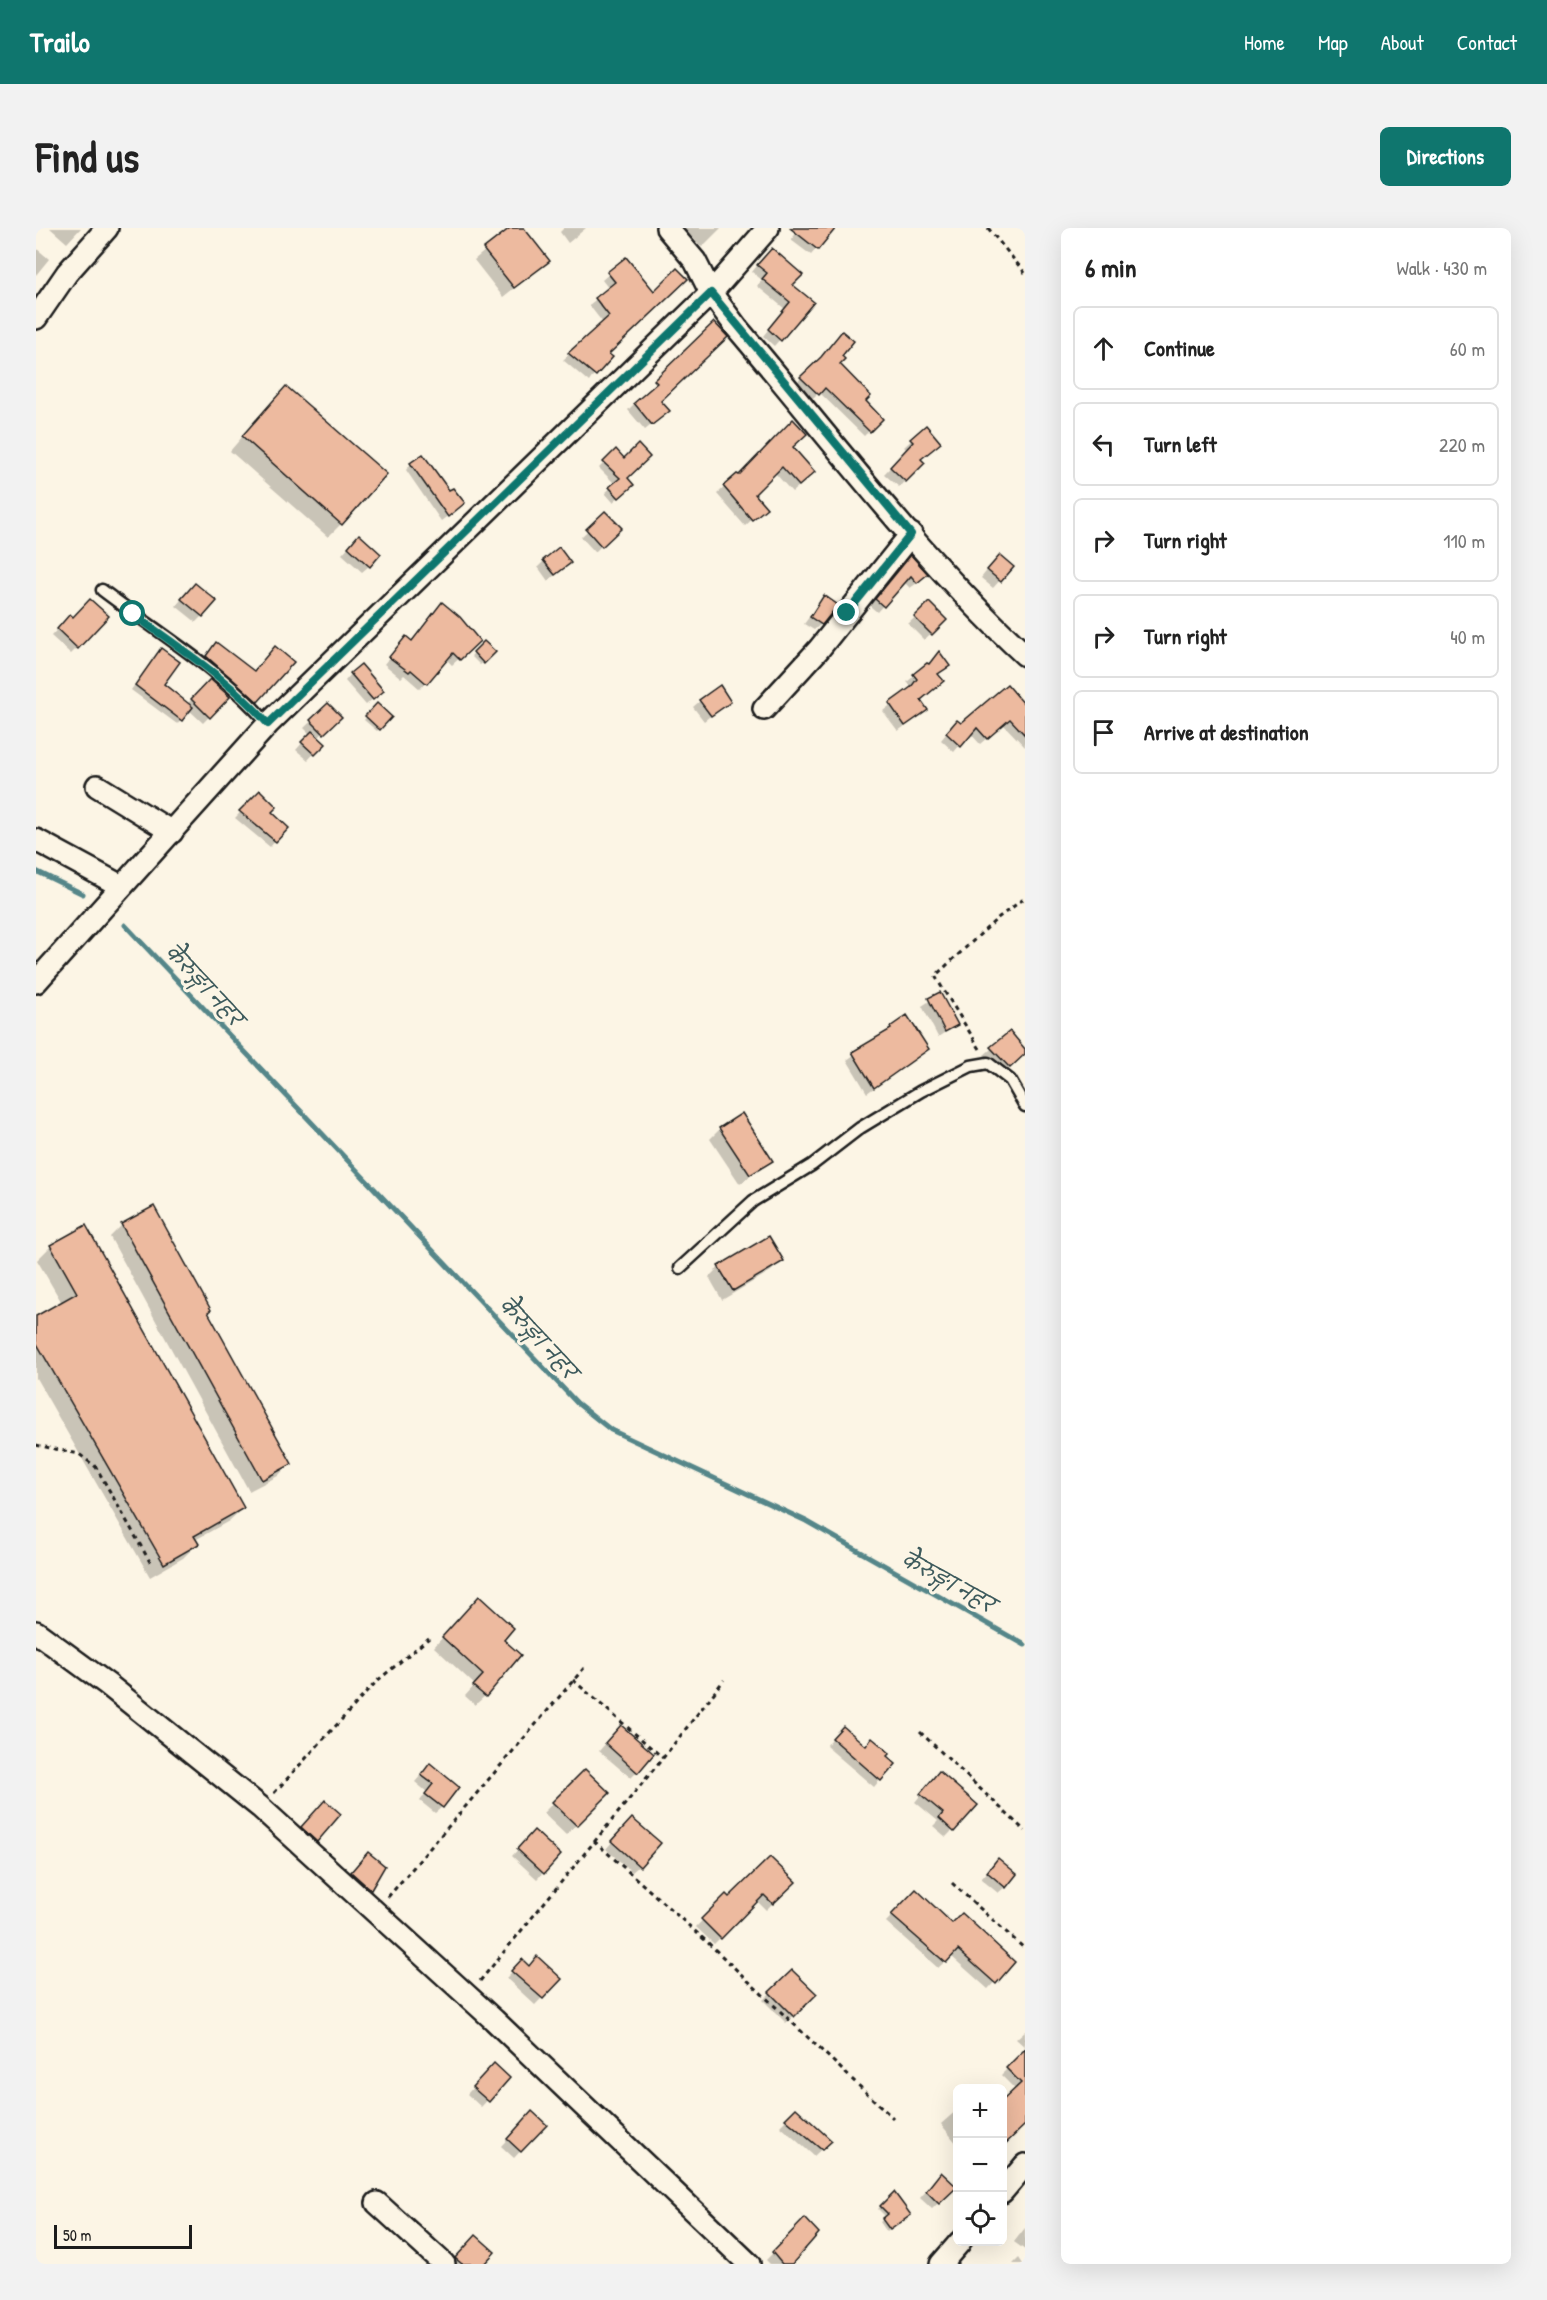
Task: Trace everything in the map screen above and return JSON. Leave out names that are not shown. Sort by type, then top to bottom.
[{"type":"street","points":[[36,318],[67,273],[107,228]]},
{"type":"street","points":[[667,228],[695,261],[711,293],[911,534],[994,627],[1025,655]]},
{"type":"street","points":[[36,982],[268,724],[711,293],[768,228]]},
{"type":"street","points":[[764,709],[819,649],[911,534]]},
{"type":"street","points":[[97,786],[172,832]]},
{"type":"street","points":[[36,840],[121,886]]},
{"type":"street","points":[[36,1632],[107,1684],[260,1807],[468,1996],[749,2264]]},
{"type":"street","points":[[1007,2186],[1025,2165]]},
{"type":"street","points":[[377,2203],[444,2264]]},
{"type":"street","points":[[941,2264],[956,2246]]},
{"type":"lane","points":[[102,590],[222,679],[250,703],[268,724]]},
{"type":"lane","points":[[680,1268],[753,1201],[812,1165],[860,1128],[921,1091],[971,1066],[988,1063],[1006,1076],[1025,1106]]},
{"type":"path","points":[[988,228],[1025,273]]},
{"type":"path","points":[[984,1063],[979,1045],[935,976],[999,917],[1025,898]]},
{"type":"path","points":[[36,1445],[79,1454],[96,1467],[150,1562]]},
{"type":"path","points":[[260,1807],[377,1682],[429,1638]]},
{"type":"path","points":[[375,1912],[584,1668]]},
{"type":"path","points":[[573,1680],[663,1758]]},
{"type":"path","points":[[468,1996],[724,1680]]},
{"type":"path","points":[[920,1731],[1025,1831]]},
{"type":"path","points":[[594,1841],[705,1941],[893,2118]]},
{"type":"path","points":[[951,1883],[1025,1949]]},
{"type":"building","points":[[510,228],[524,228],[550,261],[514,288],[483,249]]},
{"type":"building","points":[[790,228],[836,228],[818,250]]},
{"type":"building","points":[[772,248],[803,275],[793,285],[814,302],[781,341],[768,329],[790,302],[762,279],[767,273],[757,265]]},
{"type":"building","points":[[626,257],[654,291],[677,268],[688,279],[609,354],[613,357],[596,376],[568,353],[609,316],[595,298],[615,282],[607,272]]},
{"type":"building","points":[[714,322],[728,337],[661,401],[670,411],[652,425],[634,403],[657,383],[654,380]]},
{"type":"building","points":[[842,331],[854,341],[842,356],[845,359],[840,364],[871,396],[866,401],[883,419],[870,432],[825,388],[819,395],[800,377],[821,357]]},
{"type":"building","points":[[286,386],[387,474],[342,525],[242,436]]},
{"type":"building","points":[[793,419],[807,434],[793,447],[815,472],[799,486],[782,467],[755,494],[767,508],[752,520],[723,486],[737,474],[739,475]]},
{"type":"building","points":[[926,425],[941,443],[921,459],[925,463],[906,482],[890,467],[913,442],[910,439]]},
{"type":"building","points":[[638,444],[650,457],[628,478],[634,485],[619,498],[609,487],[620,478],[603,462],[616,449],[624,458]]},
{"type":"building","points":[[423,454],[449,490],[453,488],[465,503],[448,517],[410,463]]},
{"type":"building","points":[[605,511],[622,528],[602,547],[586,529]]},
{"type":"building","points":[[359,534],[381,554],[370,567],[348,547]]},
{"type":"building","points":[[559,547],[571,563],[555,575],[543,560]]},
{"type":"building","points":[[911,555],[928,574],[917,583],[911,576],[884,607],[875,599]]},
{"type":"building","points":[[1000,555],[1014,567],[1001,582],[987,570]]},
{"type":"building","points":[[195,583],[217,601],[203,617],[181,599]]},
{"type":"building","points":[[824,595],[838,605],[822,625],[810,617]]},
{"type":"building","points":[[90,599],[109,616],[78,649],[57,629],[70,614],[73,617]]},
{"type":"building","points":[[442,602],[460,617],[480,641],[460,660],[453,653],[427,684],[411,670],[409,672],[389,657],[406,636],[412,641]]},
{"type":"building","points":[[929,602],[947,620],[932,635],[914,617]]},
{"type":"building","points":[[484,641],[496,652],[484,664],[473,652]]},
{"type":"building","points":[[216,642],[254,671],[275,646],[294,662],[258,702],[206,656]]},
{"type":"building","points":[[161,648],[180,662],[164,684],[193,707],[182,721],[135,685]]},
{"type":"building","points":[[939,651],[950,666],[938,674],[944,681],[921,700],[928,710],[905,726],[889,703],[911,687],[917,679],[913,674],[927,663],[929,664]]},
{"type":"building","points":[[361,664],[384,691],[373,700],[350,673]]},
{"type":"building","points":[[210,679],[230,697],[210,718],[191,699]]},
{"type":"building","points":[[1007,684],[1025,705],[1025,735],[1010,719],[987,739],[977,728],[961,747],[946,733],[957,720],[961,723]]},
{"type":"building","points":[[720,685],[731,702],[711,716],[699,700]]},
{"type":"building","points":[[328,703],[342,717],[324,734],[310,720]]},
{"type":"building","points":[[377,703],[392,717],[380,730],[365,716]]},
{"type":"building","points":[[312,731],[326,744],[315,755],[301,742]]},
{"type":"building","points":[[260,790],[277,807],[272,812],[289,828],[276,842],[239,811]]},
{"type":"building","points":[[940,992],[958,1025],[945,1032],[928,998]]},
{"type":"building","points":[[907,1015],[929,1049],[874,1088],[852,1052],[891,1029],[890,1027]]},
{"type":"building","points":[[1010,1031],[1025,1049],[1025,1054],[1010,1068],[990,1047]]},
{"type":"building","points":[[742,1113],[773,1161],[750,1175],[719,1128]]},
{"type":"building","points":[[154,1206],[211,1310],[208,1312],[292,1464],[262,1480],[121,1224]]},
{"type":"building","points":[[86,1225],[244,1508],[194,1536],[199,1544],[164,1564],[36,1342],[36,1316],[77,1293],[50,1245]]},
{"type":"building","points":[[769,1236],[784,1261],[733,1291],[718,1266]]},
{"type":"building","points":[[479,1596],[514,1628],[504,1640],[521,1655],[486,1697],[473,1686],[483,1675],[442,1637]]},
{"type":"building","points":[[621,1725],[654,1754],[638,1773],[605,1743]]},
{"type":"building","points":[[843,1726],[866,1746],[872,1738],[890,1753],[887,1756],[896,1764],[881,1781],[832,1738]]},
{"type":"building","points":[[430,1763],[459,1787],[443,1808],[425,1794],[433,1784],[421,1775]]},
{"type":"building","points":[[585,1769],[610,1793],[577,1826],[552,1802]]},
{"type":"building","points":[[939,1771],[978,1805],[954,1832],[939,1818],[943,1813],[920,1794]]},
{"type":"building","points":[[325,1800],[341,1814],[317,1842],[301,1827]]},
{"type":"building","points":[[632,1818],[661,1843],[640,1867],[611,1841]]},
{"type":"building","points":[[534,1830],[561,1855],[544,1874],[517,1849]]},
{"type":"building","points":[[368,1852],[385,1866],[371,1890],[351,1872]]},
{"type":"building","points":[[770,1857],[796,1882],[773,1904],[764,1895],[721,1939],[701,1919],[726,1894],[729,1897]]},
{"type":"building","points":[[998,1858],[1017,1874],[1006,1888],[987,1872]]},
{"type":"building","points":[[916,1889],[952,1923],[962,1913],[1015,1962],[996,1984],[958,1950],[946,1963],[891,1915]]},
{"type":"building","points":[[537,1956],[562,1979],[543,1999],[511,1971],[522,1959],[529,1966]]},
{"type":"building","points":[[792,1970],[817,1994],[794,2017],[769,1992]]},
{"type":"building","points":[[1025,2049],[1025,2125],[1007,2142],[1007,2096],[1021,2083],[1006,2068]]},
{"type":"building","points":[[494,2063],[510,2078],[489,2102],[472,2087]]},
{"type":"building","points":[[796,2108],[832,2141],[822,2150],[785,2119]]},
{"type":"building","points":[[532,2111],[547,2125],[521,2152],[507,2139]]},
{"type":"building","points":[[941,2172],[953,2183],[953,2191],[939,2204],[926,2191]]},
{"type":"building","points":[[894,2192],[911,2215],[890,2230],[882,2219],[888,2214],[880,2206]]},
{"type":"building","points":[[805,2218],[819,2233],[792,2264],[782,2264],[772,2252]]},
{"type":"building","points":[[476,2235],[495,2252],[484,2264],[462,2264],[455,2258]]},
{"type":"waterway","points":[[36,871],[83,894]]},
{"type":"waterway","name":"केेरुङ्गा नहर","points":[[125,925],[577,1403],[611,1430],[806,1521],[1025,1645]]},
{"type":"route","points":[[133,614],[222,679],[250,703],[268,724],[711,293],[737,328],[911,534],[847,613]]}]
